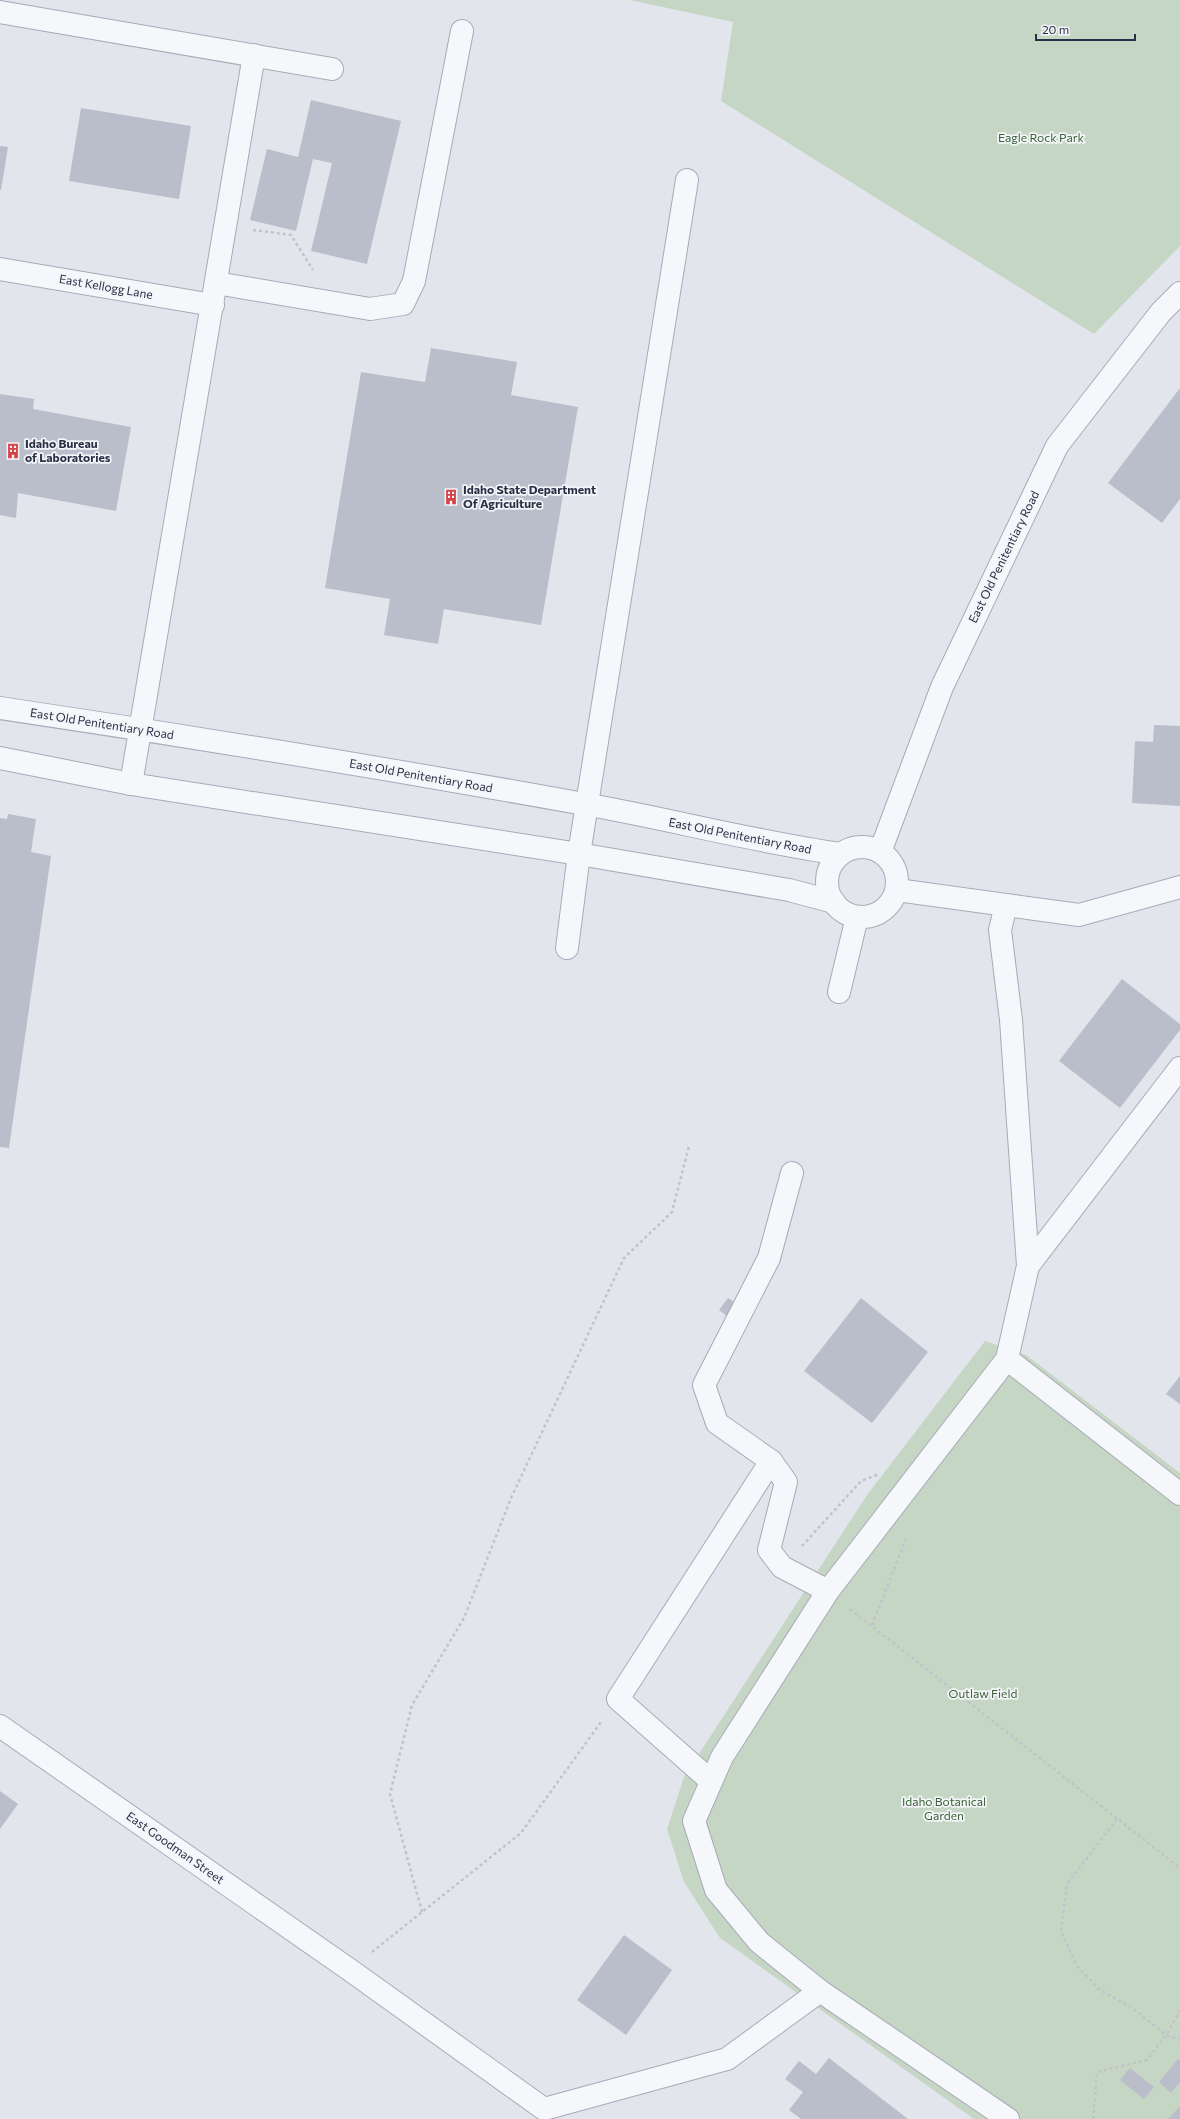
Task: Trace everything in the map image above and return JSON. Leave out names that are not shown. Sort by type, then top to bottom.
[{"type":"street","points":[[0,12],[332,69]]},
{"type":"street","points":[[216,283],[370,309],[403,304],[414,281],[462,31]]},
{"type":"street","points":[[131,784],[254,55]]},
{"type":"street","points":[[567,948],[579,854],[687,180]]},
{"type":"street","name":"East Kellogg Lane","points":[[0,269],[213,305]]},
{"type":"street","name":"East Old Penitentiary Road","points":[[880,852],[942,687],[1057,446],[1161,312],[1180,293]]},
{"type":"street","name":"East Old Penitentiary Road","points":[[0,708],[140,729],[587,804],[796,848],[841,854]]},
{"type":"street","points":[[0,758],[131,784],[579,854],[789,890],[834,902]]},
{"type":"street","points":[[860,847],[880,852],[888,858],[894,868],[897,878],[897,890],[893,900],[878,914],[857,917],[848,914],[834,902],[829,893],[827,882],[829,872],[834,862],[841,854],[850,849],[860,847]]},
{"type":"street","points":[[897,890],[1079,915],[1179,893]]},
{"type":"street","points":[[1006,905],[1000,930],[1011,1020],[1028,1266],[1008,1359],[828,1591],[722,1757],[694,1821],[716,1890],[759,1942],[820,1990],[1008,2119]]},
{"type":"street","points":[[839,992],[857,917]]},
{"type":"street","points":[[1028,1266],[1180,1068]]},
{"type":"street","points":[[792,1173],[769,1258],[704,1385],[717,1423],[771,1461],[786,1482],[769,1550],[782,1568],[828,1591]]},
{"type":"street","points":[[1008,1359],[1180,1494]]},
{"type":"street","points":[[711,1781],[618,1699],[771,1461]]},
{"type":"street","name":"East Goodman Street","points":[[0,1726],[350,1970],[546,2114]]},
{"type":"street","points":[[546,2114],[727,2059],[820,1990]]},
{"type":"path","points":[[248,229],[291,235],[315,274]]},
{"type":"path","points":[[422,1912],[390,1794],[412,1705],[464,1618],[511,1498],[624,1258],[672,1212],[690,1146]]},
{"type":"path","points":[[872,1625],[1117,1820],[1180,1868]]},
{"type":"path","points":[[350,1970],[521,1833],[618,1699]]},
{"type":"path","points":[[1117,1820],[1067,1884],[1061,1931],[1076,1965],[1100,1990],[1131,2007],[1166,2035],[1180,2040]]},
{"type":"path","points":[[1093,2119],[1097,2072],[1147,2060],[1166,2035],[1180,2011]]},
{"type":"green space","name":"Eagle Rock Park","points":[[630,0],[1180,0],[1180,246],[1094,334],[721,101],[733,22]]},
{"type":"green space","name":"Idaho Botanical Garden","points":[[985,1341],[1026,1355],[1180,1473],[1180,2119],[974,2119],[720,1938],[684,1882],[667,1829],[684,1777],[867,1495]]},
{"type":"building","points":[[311,100],[401,121],[367,264],[311,251],[332,163],[313,159],[296,231],[250,220],[267,149],[298,157]]},
{"type":"building","points":[[81,108],[191,126],[179,199],[69,181]]},
{"type":"building","points":[[0,146],[8,147],[1,190],[0,190]]},
{"type":"building","name":"Idaho State Department Of Agriculture","points":[[431,348],[517,362],[511,395],[578,407],[541,625],[444,609],[438,644],[384,635],[390,599],[325,588],[361,372],[425,382]]},
{"type":"building","points":[[1180,388],[1180,499],[1162,523],[1108,483]]},
{"type":"building","points":[[0,394],[34,399],[33,409],[131,427],[116,511],[18,493],[16,518],[0,515]]},
{"type":"building","points":[[1154,725],[1180,726],[1180,806],[1132,803],[1135,741],[1153,742]]},
{"type":"building","points":[[8,814],[36,819],[31,852],[51,856],[9,1148],[0,1147],[0,818],[7,819]]},
{"type":"building","points":[[1122,979],[1180,1024],[1180,1030],[1120,1108],[1059,1061]]},
{"type":"building","points":[[728,1298],[740,1306],[731,1319],[719,1310]]},
{"type":"building","points":[[861,1298],[928,1352],[872,1423],[804,1371]]},
{"type":"building","points":[[1180,1376],[1180,1404],[1166,1394]]},
{"type":"building","points":[[0,1791],[18,1804],[0,1829]]},
{"type":"building","points":[[624,1935],[672,1970],[626,2035],[577,2000]]},
{"type":"building","points":[[829,2058],[908,2119],[801,2119],[789,2110],[803,2092],[785,2079],[799,2061],[816,2074]]},
{"type":"building","points":[[1178,2059],[1180,2060],[1180,2082],[1171,2093],[1159,2082]]},
{"type":"building","points":[[1130,2068],[1154,2087],[1144,2099],[1120,2080]]},
{"type":"building","points":[[1180,2106],[1180,2119],[1168,2119]]},
{"type":"place","name":"Idaho Bureau of Laboratories","points":[[13,451]]},
{"type":"place","name":"Idaho State Department Of Agriculture","points":[[451,497]]},
{"type":"park label","name":"Outlaw Field","points":[[983,1694]]}]
